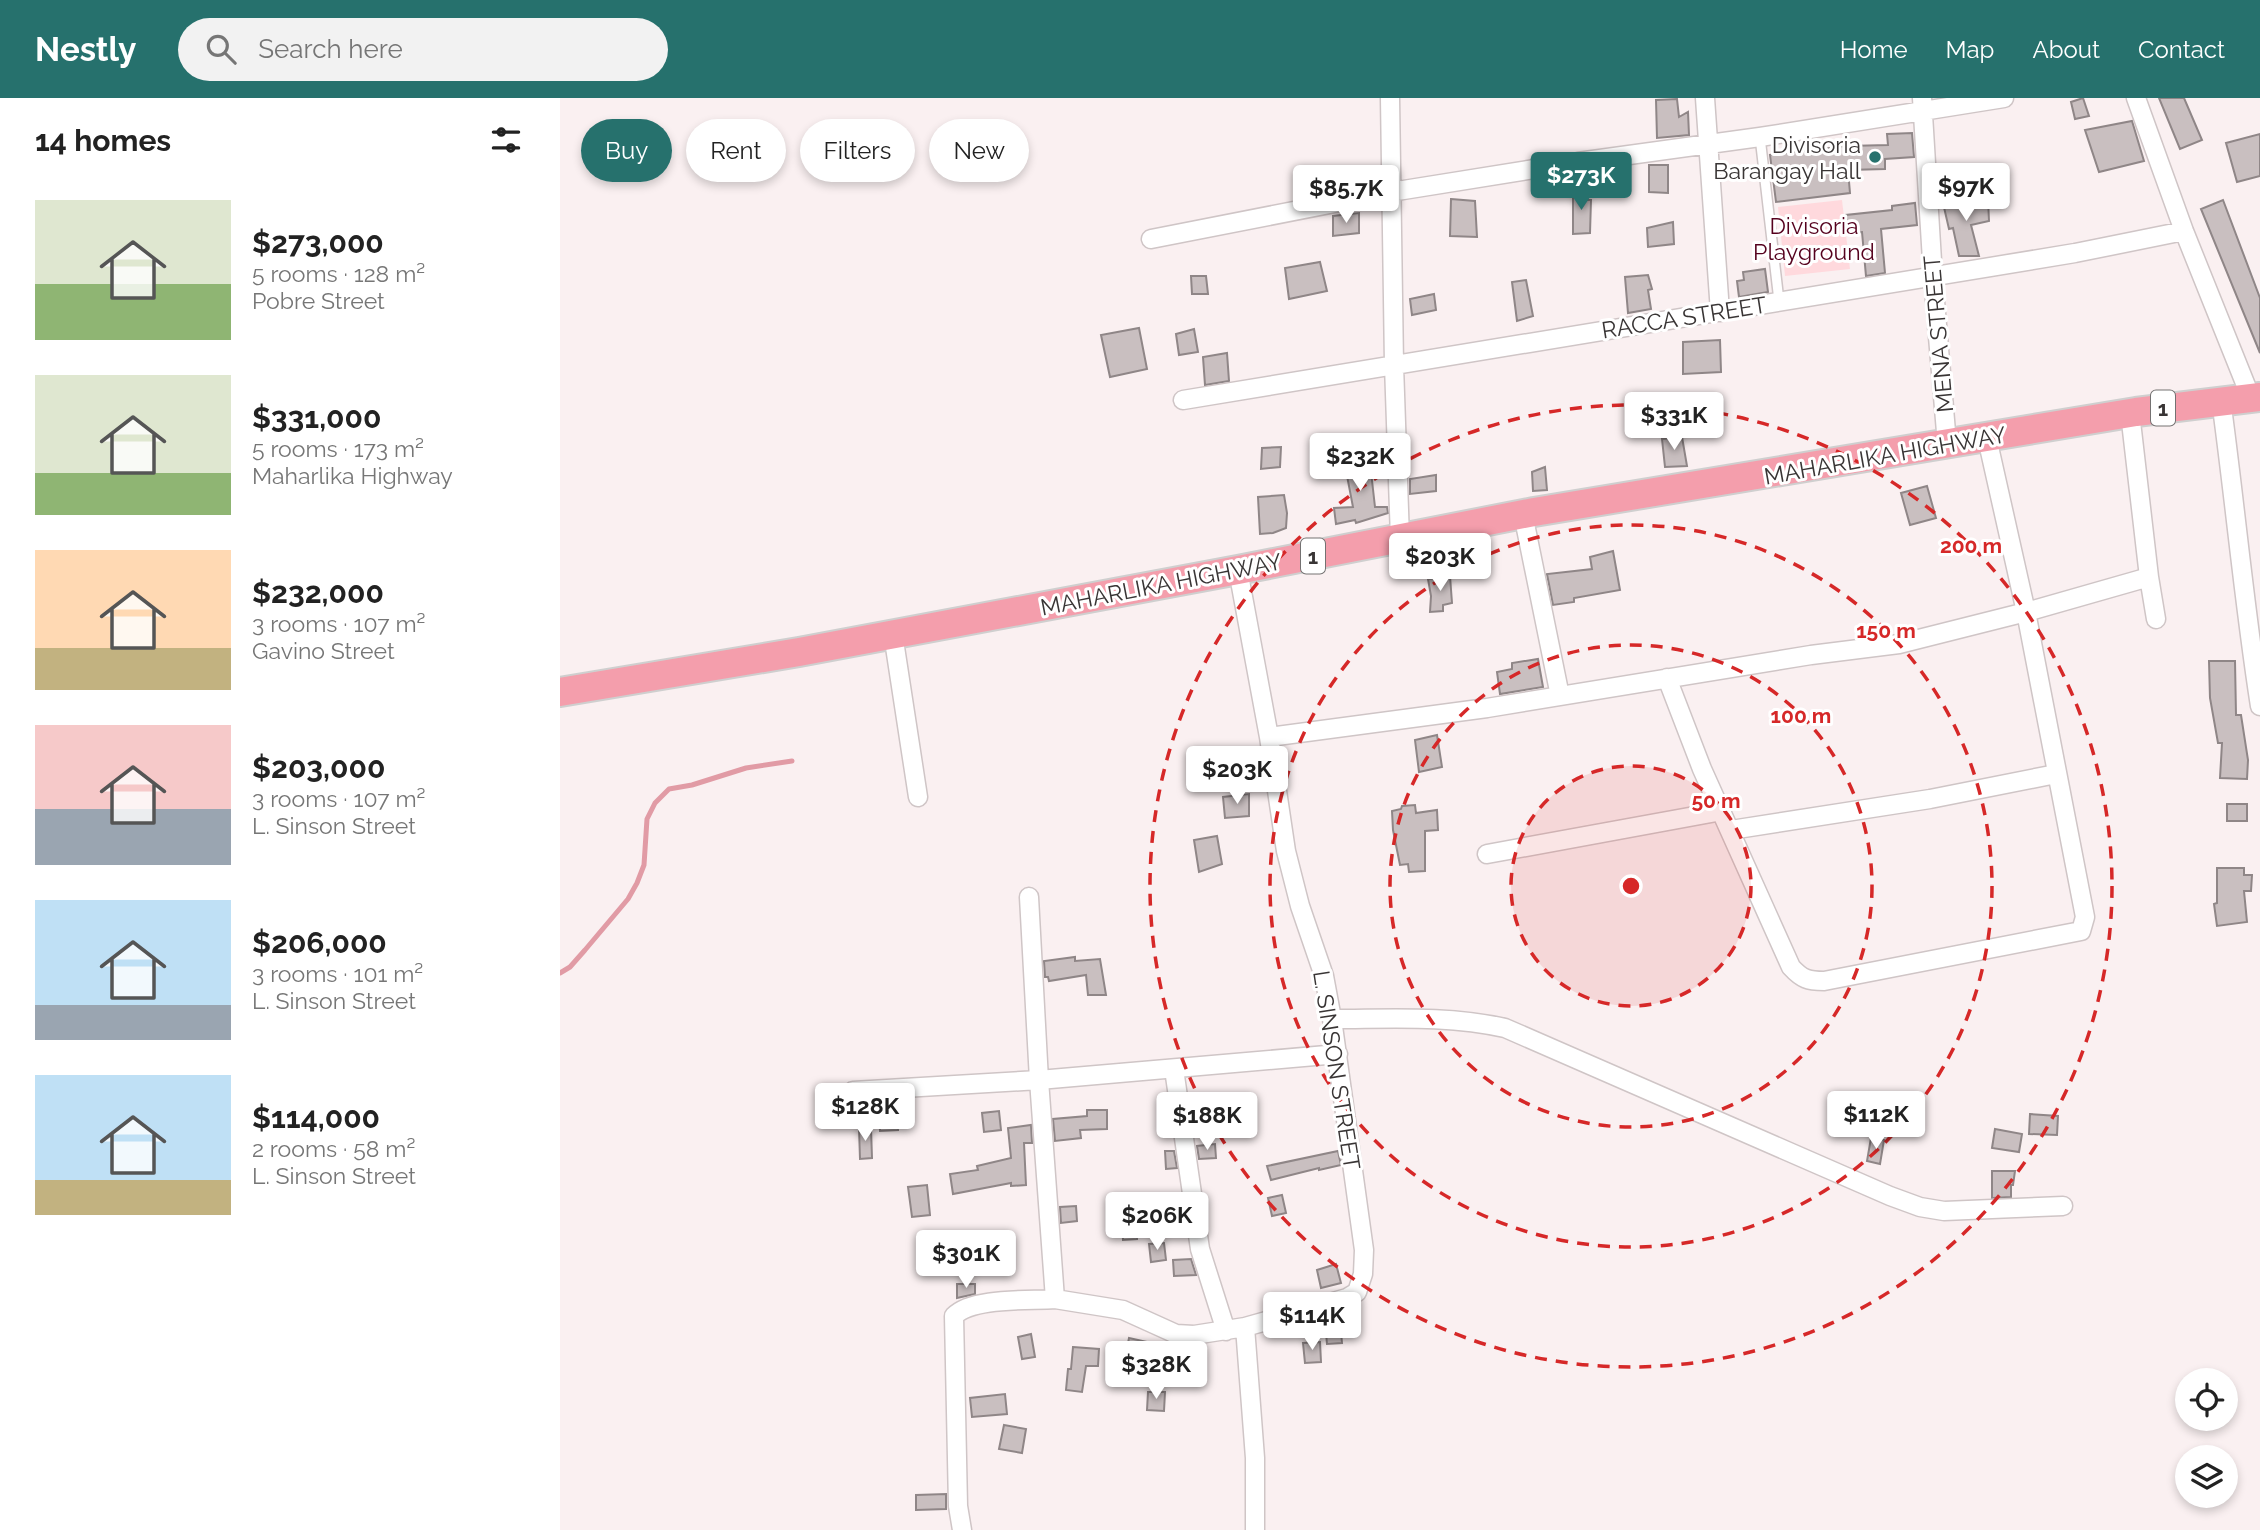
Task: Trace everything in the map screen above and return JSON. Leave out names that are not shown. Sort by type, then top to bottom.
[{"type":"highway","name":"MAHARLIKA HIGHWAY","points":[[560,692],[893,634],[1523,514],[2130,413],[2255,398]]},
{"type":"street","points":[[1390,98],[1400,538]]},
{"type":"street","points":[[1705,98],[1720,312]]},
{"type":"street","points":[[1151,239],[1391,192],[1760,137],[1922,105],[2004,98]]},
{"type":"street","points":[[2136,98],[2184,231],[2255,398]]},
{"type":"street","name":"MENA STREET","points":[[1922,105],[1947,444]]},
{"type":"street","name":"RACCA STREET","points":[[1183,400],[1933,277],[2184,231]]},
{"type":"street","points":[[2221,400],[2246,615],[2258,675],[2260,706]]},
{"type":"street","points":[[2130,413],[2156,619]]},
{"type":"street","points":[[1667,678],[1702,769],[1791,967],[1801,978],[1824,981],[2073,935],[2081,931],[2085,917],[2026,612],[1987,438]]},
{"type":"street","points":[[1523,514],[1560,696]]},
{"type":"street","name":"L. SINSON STREET","points":[[1238,570],[1290,870],[1324,976],[1332,1018],[1364,1250],[1363,1274],[1357,1292],[1347,1298],[1245,1327]]},
{"type":"street","points":[[1269,737],[1487,708],[1899,644],[2149,577]]},
{"type":"street","points":[[893,634],[918,797]]},
{"type":"street","points":[[1731,830],[1930,799],[2056,774]]},
{"type":"street","points":[[1487,854],[1722,811]]},
{"type":"street","points":[[1029,897],[1055,1299]]},
{"type":"street","points":[[1332,1018],[1440,1019],[1479,1022],[1504,1028],[1890,1196],[1927,1209],[1968,1211],[2063,1206]]},
{"type":"street","points":[[853,1091],[1039,1080],[1338,1055]]},
{"type":"street","points":[[1174,1069],[1200,1249],[1226,1332]]},
{"type":"street","points":[[962,1530],[958,1506],[954,1316],[960,1310],[972,1306],[1055,1299],[1123,1310],[1177,1334],[1226,1332],[1245,1327],[1255,1458],[1255,1530]]},
{"type":"lane","points":[[1760,137],[1779,301]]},
{"type":"green space","name":"Divisoria Playground","points":[[1842,200],[1850,269],[1785,276],[1778,207]]},
{"type":"building","points":[[2083,98],[2089,116],[2075,119],[2071,102]]},
{"type":"building","points":[[2159,98],[2184,98],[2202,140],[2180,149]]},
{"type":"building","points":[[1677,99],[1679,117],[1688,112],[1689,135],[1657,138],[1656,100]]},
{"type":"building","points":[[2132,121],[2144,161],[2099,172],[2085,130]]},
{"type":"building","points":[[1912,133],[1914,157],[1885,159],[1885,169],[1848,170],[1850,193],[1776,202],[1770,155],[1847,146],[1888,145],[1887,134]]},
{"type":"building","points":[[2260,134],[2260,176],[2237,182],[2226,143]]},
{"type":"building","points":[[1649,165],[1668,165],[1668,193],[1649,192]]},
{"type":"building","points":[[1573,176],[1583,200],[1591,200],[1590,233],[1573,234]]},
{"type":"building","points":[[1451,199],[1475,201],[1477,237],[1450,236]]},
{"type":"building","points":[[1988,199],[1989,221],[1971,225],[1979,256],[1959,256],[1953,228],[1949,229],[1943,203]]},
{"type":"building","points":[[2223,200],[2260,298],[2260,353],[2201,209]]},
{"type":"building","points":[[1915,203],[1917,225],[1881,229],[1885,273],[1866,276],[1862,232],[1848,233],[1846,215],[1892,210],[1892,206]]},
{"type":"building","points":[[1359,213],[1359,233],[1333,236],[1333,216]]},
{"type":"building","points":[[1673,222],[1674,244],[1648,247],[1647,228]]},
{"type":"building","points":[[1320,262],[1327,291],[1289,299],[1285,268]]},
{"type":"building","points":[[1765,269],[1768,292],[1739,297],[1737,281],[1744,280],[1743,272]]},
{"type":"building","points":[[1648,275],[1652,289],[1648,290],[1651,309],[1628,313],[1625,277]]},
{"type":"building","points":[[1191,276],[1206,276],[1208,294],[1192,294]]},
{"type":"building","points":[[1526,280],[1533,316],[1517,321],[1512,282]]},
{"type":"building","points":[[1434,294],[1436,310],[1412,315],[1410,299]]},
{"type":"building","points":[[1139,328],[1147,369],[1110,377],[1101,335]]},
{"type":"building","points":[[1194,329],[1198,352],[1179,355],[1176,334]]},
{"type":"building","points":[[1720,340],[1721,372],[1683,374],[1683,342]]},
{"type":"building","points":[[1227,353],[1229,381],[1205,385],[1203,357]]},
{"type":"building","points":[[1682,437],[1687,466],[1665,467],[1662,439]]},
{"type":"building","points":[[1281,447],[1280,467],[1261,469],[1262,448]]},
{"type":"building","points":[[1369,454],[1375,507],[1387,507],[1388,513],[1356,523],[1355,520],[1336,524],[1334,508],[1353,507],[1344,460]]},
{"type":"building","points":[[1545,467],[1547,490],[1533,491],[1532,472]]},
{"type":"building","points":[[1436,475],[1436,491],[1410,494],[1410,479]]},
{"type":"building","points":[[1927,486],[1936,518],[1910,525],[1901,493]]},
{"type":"building","points":[[1284,495],[1286,528],[1260,534],[1258,497]]},
{"type":"building","points":[[1613,551],[1620,590],[1574,598],[1574,602],[1553,605],[1547,574],[1592,569],[1590,557]]},
{"type":"building","points":[[1450,576],[1452,603],[1443,605],[1443,611],[1430,612],[1428,579]]},
{"type":"building","points":[[1538,659],[1543,687],[1500,694],[1497,672],[1512,669],[1512,663]]},
{"type":"building","points":[[2209,661],[2235,661],[2236,715],[2241,715],[2248,760],[2247,779],[2220,778],[2222,743],[2218,743],[2210,698]]},
{"type":"building","points":[[1437,735],[1442,767],[1419,772],[1415,740]]},
{"type":"building","points":[[1249,794],[1249,816],[1225,818],[1223,797]]},
{"type":"building","points":[[2227,804],[2247,804],[2247,821],[2227,821]]},
{"type":"building","points":[[1415,805],[1416,813],[1437,810],[1438,830],[1425,831],[1425,871],[1409,872],[1408,864],[1400,865],[1392,811],[1401,809],[1402,806]]},
{"type":"building","points":[[1217,836],[1222,864],[1199,872],[1194,840]]},
{"type":"building","points":[[2217,868],[2244,868],[2244,875],[2252,875],[2251,891],[2244,891],[2247,922],[2217,926],[2214,904],[2217,903]]},
{"type":"building","points":[[1075,957],[1075,961],[1100,959],[1106,995],[1088,995],[1086,975],[1049,981],[1048,977],[1045,977],[1044,961]]},
{"type":"building","points":[[1087,1110],[1107,1110],[1107,1129],[1080,1130],[1081,1138],[1055,1141],[1053,1119],[1087,1116]]},
{"type":"building","points":[[999,1111],[1001,1130],[984,1132],[982,1113]]},
{"type":"building","points":[[897,1112],[898,1130],[880,1131],[879,1113]]},
{"type":"building","points":[[2030,1114],[2058,1116],[2057,1135],[2029,1134]]},
{"type":"building","points":[[1031,1125],[1032,1143],[1024,1143],[1026,1185],[1011,1186],[1011,1183],[953,1194],[950,1174],[978,1170],[977,1166],[1011,1158],[1008,1128]]},
{"type":"building","points":[[859,1128],[871,1128],[872,1158],[860,1159]]},
{"type":"building","points":[[1995,1129],[2022,1134],[2019,1152],[1992,1148]]},
{"type":"building","points":[[1871,1138],[1884,1140],[1880,1164],[1867,1161]]},
{"type":"building","points":[[1215,1144],[1216,1158],[1199,1159],[1197,1146]]},
{"type":"building","points":[[1165,1151],[1174,1151],[1177,1168],[1166,1169]]},
{"type":"building","points":[[1338,1151],[1341,1165],[1271,1180],[1267,1166]]},
{"type":"building","points":[[1992,1171],[2015,1171],[2011,1197],[1992,1198]]},
{"type":"building","points":[[927,1185],[930,1215],[912,1217],[908,1187]]},
{"type":"building","points":[[1282,1195],[1286,1213],[1272,1216],[1268,1198]]},
{"type":"building","points":[[1141,1205],[1165,1205],[1165,1217],[1142,1217]]},
{"type":"building","points":[[1076,1206],[1077,1221],[1061,1223],[1060,1207]]},
{"type":"building","points":[[1136,1216],[1137,1239],[1123,1240],[1122,1217]]},
{"type":"building","points":[[1184,1219],[1186,1232],[1165,1234],[1164,1221]]},
{"type":"building","points":[[1164,1243],[1166,1260],[1151,1262],[1149,1244]]},
{"type":"building","points":[[1191,1259],[1196,1275],[1174,1276],[1173,1260]]},
{"type":"building","points":[[1336,1264],[1341,1283],[1321,1288],[1317,1270]]},
{"type":"building","points":[[957,1284],[975,1284],[975,1294],[957,1298]]},
{"type":"building","points":[[1340,1321],[1342,1343],[1327,1344],[1325,1322]]},
{"type":"building","points":[[1031,1334],[1035,1357],[1022,1359],[1018,1337]]},
{"type":"building","points":[[1129,1338],[1147,1342],[1144,1357],[1126,1353]]},
{"type":"building","points":[[1320,1342],[1321,1362],[1305,1363],[1303,1343]]},
{"type":"building","points":[[1073,1347],[1099,1349],[1098,1366],[1086,1366],[1082,1392],[1066,1390]]},
{"type":"building","points":[[1146,1359],[1161,1361],[1160,1375],[1144,1374]]},
{"type":"building","points":[[1148,1392],[1165,1392],[1164,1411],[1147,1410]]},
{"type":"building","points":[[1005,1394],[1007,1414],[972,1417],[970,1398]]},
{"type":"building","points":[[1004,1425],[1026,1429],[1022,1453],[999,1449]]},
{"type":"building","points":[[946,1494],[946,1509],[916,1510],[916,1495]]},
{"type":"waterway","points":[[560,973],[570,967],[628,899],[644,865],[647,819],[655,803],[669,789],[692,785],[746,768],[792,761]]},
{"type":"place","name":"Divisoria Barangay Hall","points":[[1875,157]]}]
